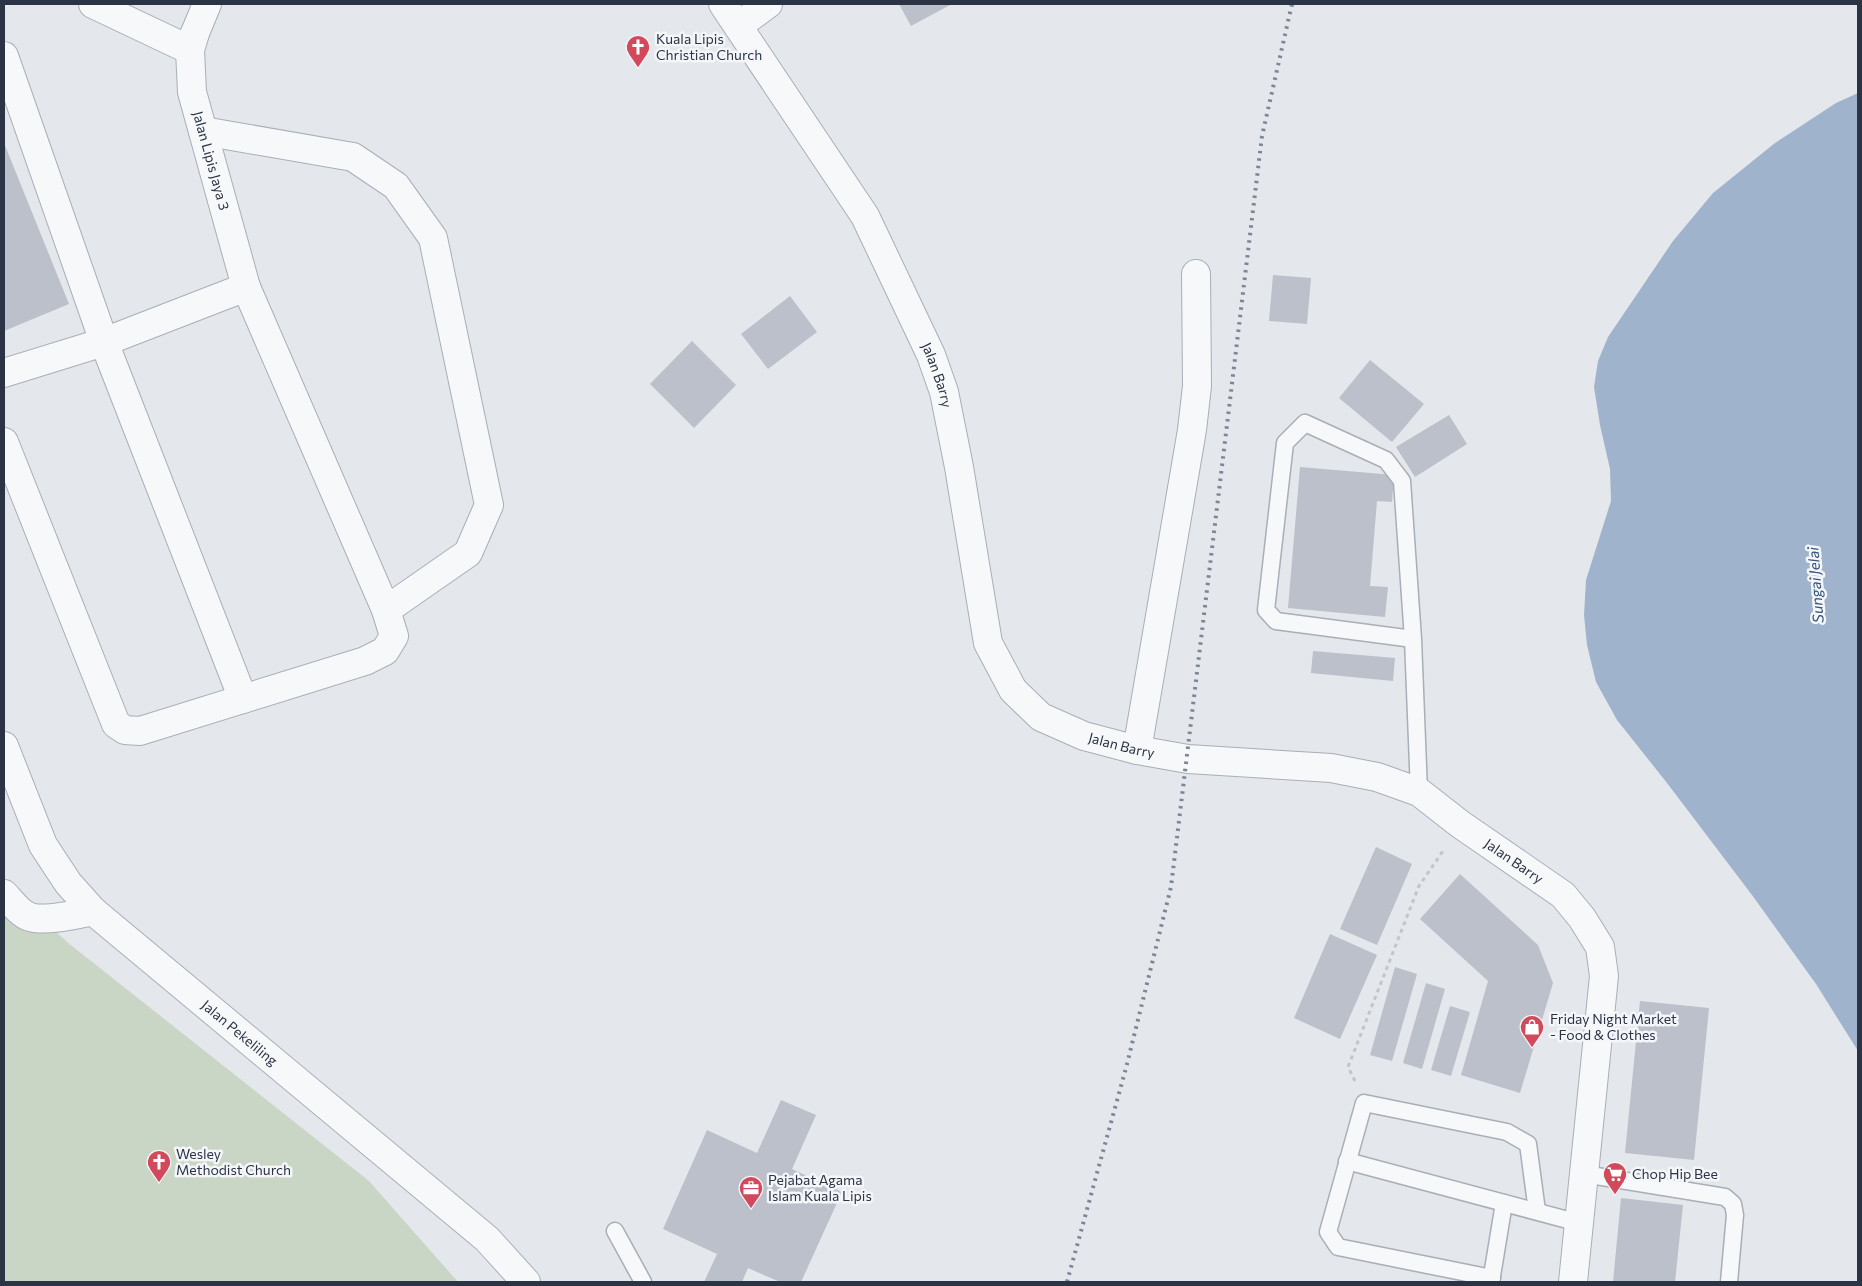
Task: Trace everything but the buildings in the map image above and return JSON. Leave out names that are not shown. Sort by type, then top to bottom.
[{"type":"street","points":[[93,4],[193,42],[208,5]]},
{"type":"street","name":"Jalan Barry","points":[[723,4],[864,216],[931,355],[944,392],[988,643],[1013,690],[1041,717],[1084,736],[1137,750],[1188,759],[1331,768],[1377,777],[1419,792],[1460,824],[1563,895],[1582,918],[1600,947],[1604,976],[1573,1282]]},
{"type":"street","points":[[738,26],[768,4]]},
{"type":"street","name":"Jalan Lipis Jaya 3","points":[[4,442],[116,724],[125,730],[140,731],[365,661],[385,651],[394,636],[386,610],[246,287],[192,92],[193,42]]},
{"type":"street","points":[[4,56],[104,342],[243,699]]},
{"type":"street","points":[[203,131],[353,157],[396,186],[433,238],[489,505],[468,553],[386,610]]},
{"type":"street","points":[[1137,750],[1192,430],[1197,386],[1196,274]]},
{"type":"street","points":[[4,373],[104,342],[246,287]]},
{"type":"street","name":"Jalan Pekeliling","points":[[4,746],[43,846],[68,883],[94,911],[487,1239],[526,1282]]},
{"type":"street","points":[[4,894],[31,918],[50,918],[94,911]]},
{"type":"lane","points":[[1413,640],[1276,620],[1266,610],[1285,443],[1305,423],[1386,460],[1402,482],[1413,640],[1419,792]]},
{"type":"lane","points":[[1504,1203],[1491,1280],[1338,1247],[1328,1232],[1364,1103],[1507,1132],[1528,1144],[1537,1211]]},
{"type":"lane","points":[[1347,1161],[1579,1223]]},
{"type":"lane","points":[[1584,1174],[1725,1197],[1733,1204],[1735,1214],[1729,1282]]},
{"type":"lane","points":[[615,1231],[643,1282]]},
{"type":"path","points":[[1364,1103],[1348,1067],[1420,886],[1460,824]]},
{"type":"green space","points":[[4,882],[67,942],[369,1181],[458,1282],[4,1282]]},
{"type":"water","name":"Sungai Jelai","points":[[1858,93],[1858,1051],[1816,984],[1752,895],[1617,720],[1596,682],[1587,645],[1584,615],[1586,580],[1611,501],[1610,469],[1594,387],[1598,361],[1608,337],[1673,241],[1713,193],[1775,143],[1836,103]]},
{"type":"railway","points":[[1067,1282],[1126,1068],[1171,887],[1262,136],[1292,4]]},
{"type":"place","name":"Kuala Lipis Christian Church","points":[[638,68]]},
{"type":"place","name":"Friday Night Market - Food & Clothes","points":[[1532,1048]]},
{"type":"place","name":"Wesley Methodist Church","points":[[159,1183]]},
{"type":"place","name":"Chop Hip Bee","points":[[1615,1195]]},
{"type":"place","name":"Pejabat Agama Islam Kuala Lipis","points":[[751,1209]]}]
